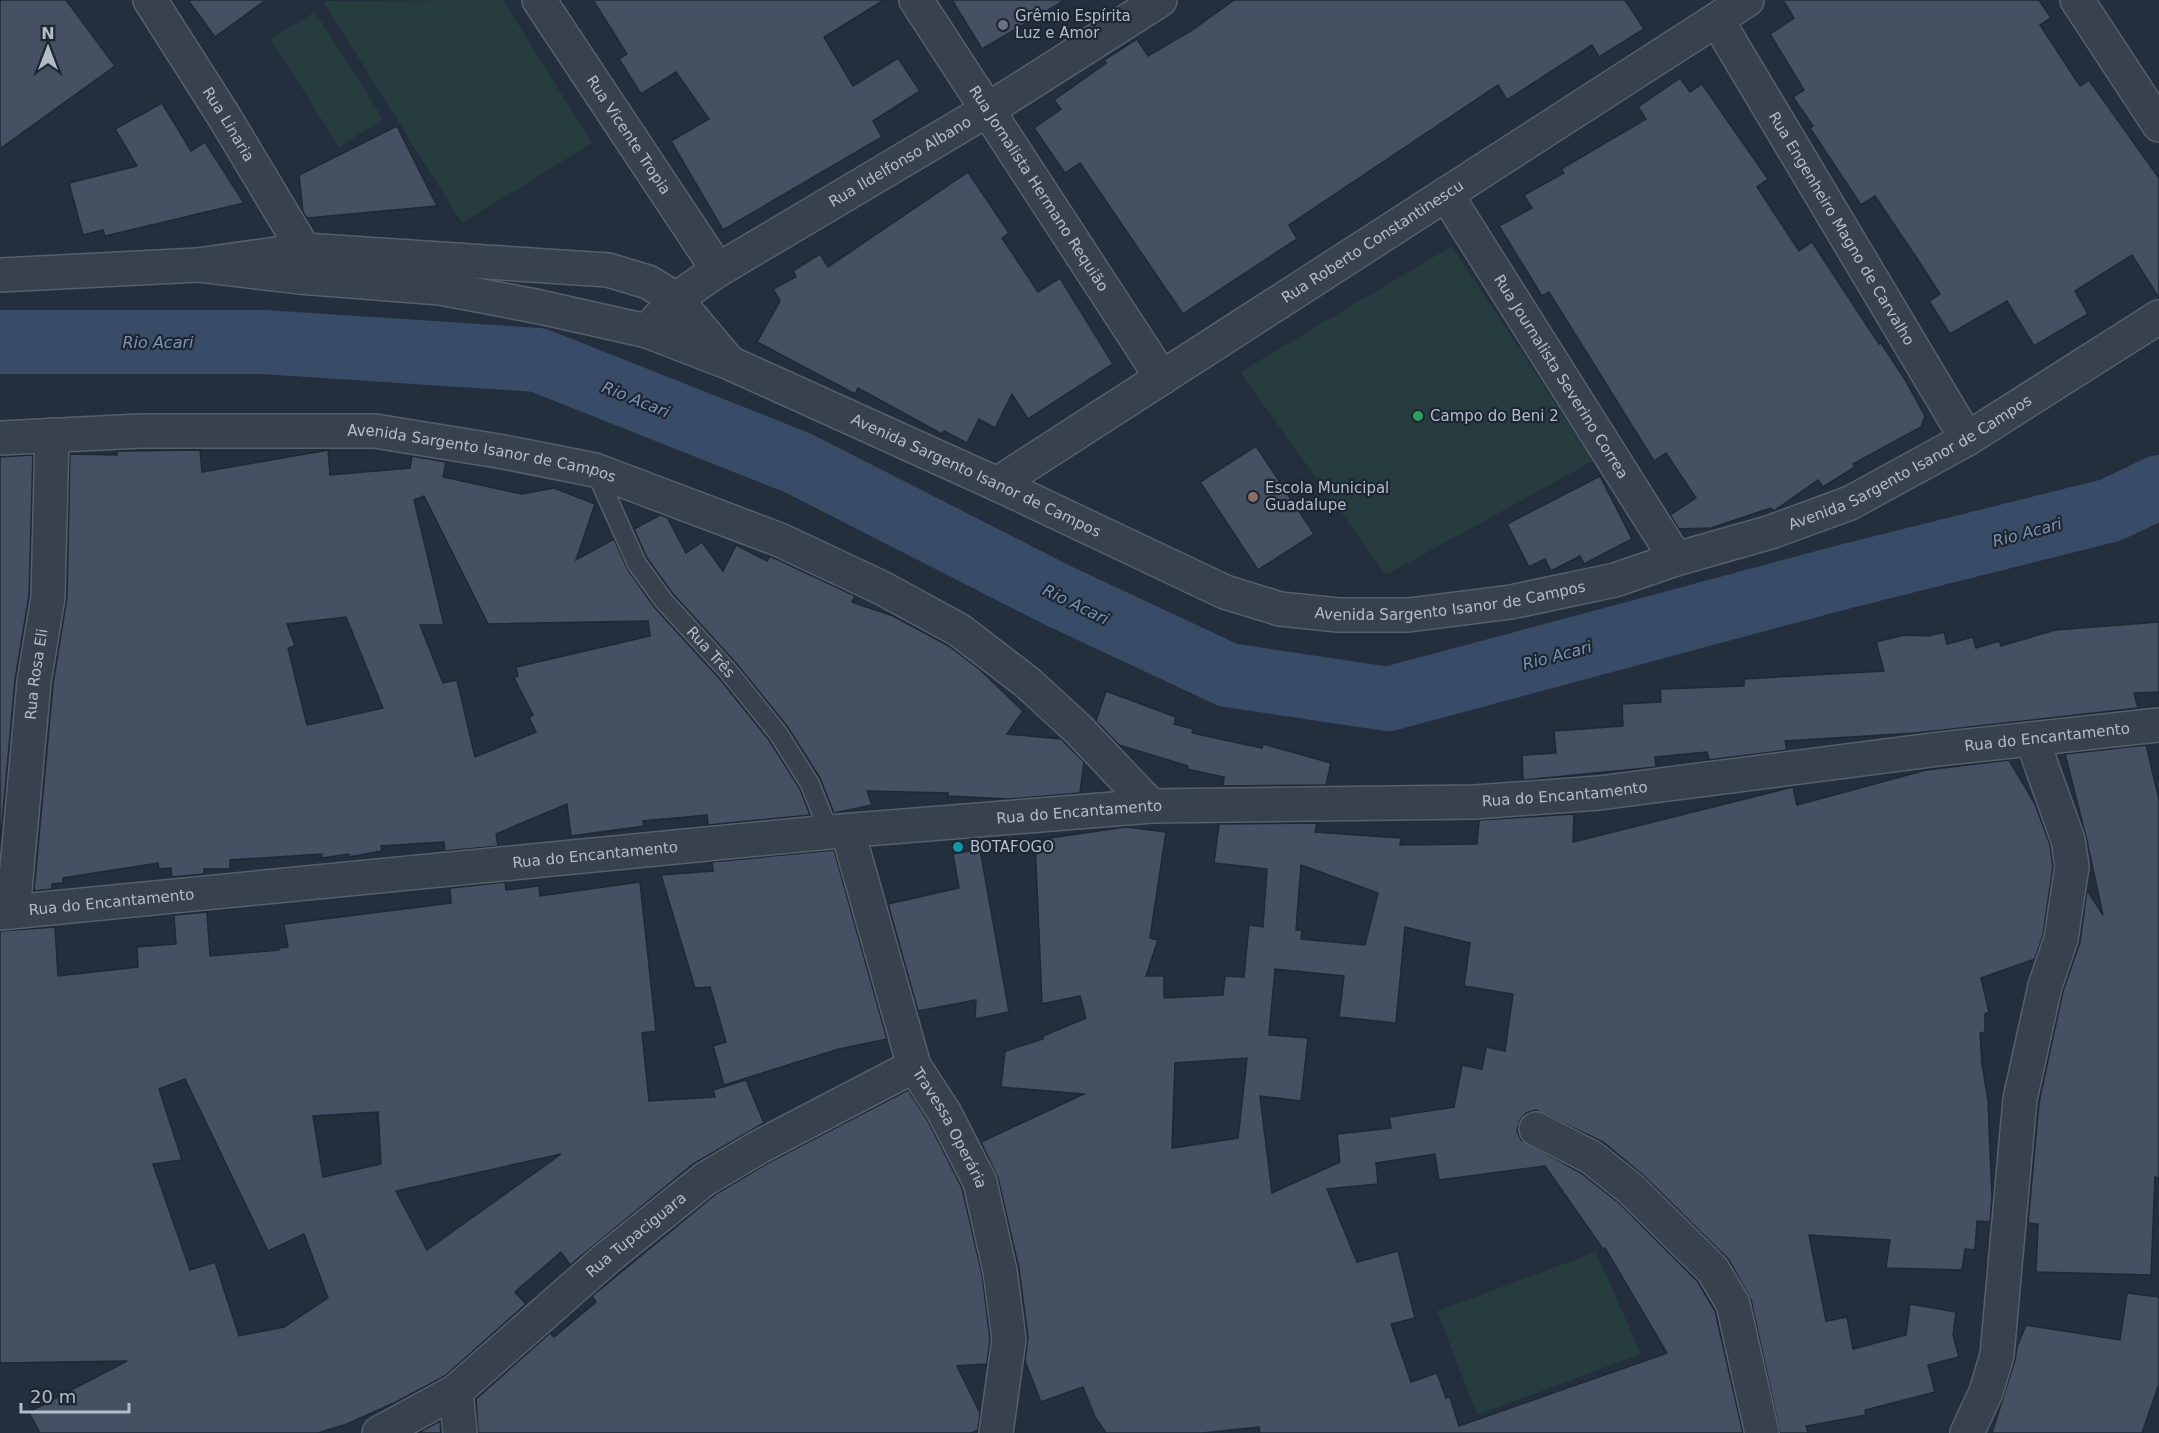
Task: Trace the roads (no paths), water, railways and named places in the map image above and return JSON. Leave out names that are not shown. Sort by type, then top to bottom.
[{"type":"street","name":"Rua Linaria","points":[[150,0],[225,118],[304,250]]},
{"type":"street","name":"Rua Vicente Tropia","points":[[539,0],[718,270]]},
{"type":"street","name":"Rua Jornalista Hermano Requião","points":[[916,0],[1162,378]]},
{"type":"street","name":"Rua Ildelfonso Albano","points":[[647,332],[676,299],[718,270],[989,109],[1160,0]]},
{"type":"street","name":"Rua Roberto Constantinescu","points":[[998,484],[1747,0]]},
{"type":"street","points":[[2077,0],[2159,125]]},
{"type":"street","name":"Rua Engenheiro Magno de Carvalho","points":[[1717,20],[1967,439]]},
{"type":"street","name":"Rua Journalista Severino Correa","points":[[1446,194],[1676,559]]},
{"type":"street","name":"Avenida Sargento Isanor de Campos","points":[[0,275],[198,265],[304,250],[608,270],[648,282],[676,299],[730,363]]},
{"type":"street","name":"Avenida Sargento Isanor de Campos","points":[[198,265],[299,277],[440,288],[540,307],[647,332],[730,363],[998,484],[1226,592],[1280,609],[1338,615],[1420,614],[1511,602],[1615,580],[1676,559],[1771,532],[1850,503],[1967,439],[2159,316]]},
{"type":"street","name":"Avenida Sargento Isanor de Campos","points":[[0,438],[141,431],[375,431],[596,470],[780,540],[882,588],[959,630],[1021,677],[1080,730],[1150,806]]},
{"type":"street","name":"Rua Rosa Eli","points":[[7,912],[32,694],[48,597],[52,435]]},
{"type":"street","name":"Rua do Encantamento","points":[[7,912],[839,832],[1150,806],[1339,806],[1498,800],[1599,793],[2159,725]]},
{"type":"street","points":[[1967,1433],[1986,1392],[1997,1355],[2019,1099],[2045,986],[2061,939],[2071,887],[2072,866],[2068,840],[2032,739]]},
{"type":"street","name":"Travessa Operária","points":[[839,832],[914,1066],[944,1112],[980,1182],[1000,1271],[1009,1339],[996,1433]]},
{"type":"street","name":"Rua Tupaciguara","points":[[379,1433],[456,1391],[607,1258],[705,1179],[759,1147],[914,1066]]},
{"type":"street","points":[[1536,1130],[1591,1157],[1631,1189],[1713,1270],[1733,1304],[1762,1433]]},
{"type":"street","points":[[456,1391],[460,1433]]},
{"type":"lane","name":"Rua Três","points":[[596,470],[637,564],[664,601],[728,671],[778,733],[839,832]]},
{"type":"waterway","name":"Rio Acari","points":[[0,342],[263,342],[538,360],[798,463],[1057,595],[1228,675],[1388,699],[1847,576],[2111,510],[2159,487]]},
{"type":"place","name":"Grêmio Espírita Luz e Amor","points":[[1003,25]]},
{"type":"place","name":"Campo do Beni 2","points":[[1418,416]]},
{"type":"place","name":"Escola Municipal Guadalupe","points":[[1253,497]]},
{"type":"place","name":"BOTAFOGO","points":[[958,847]]}]
